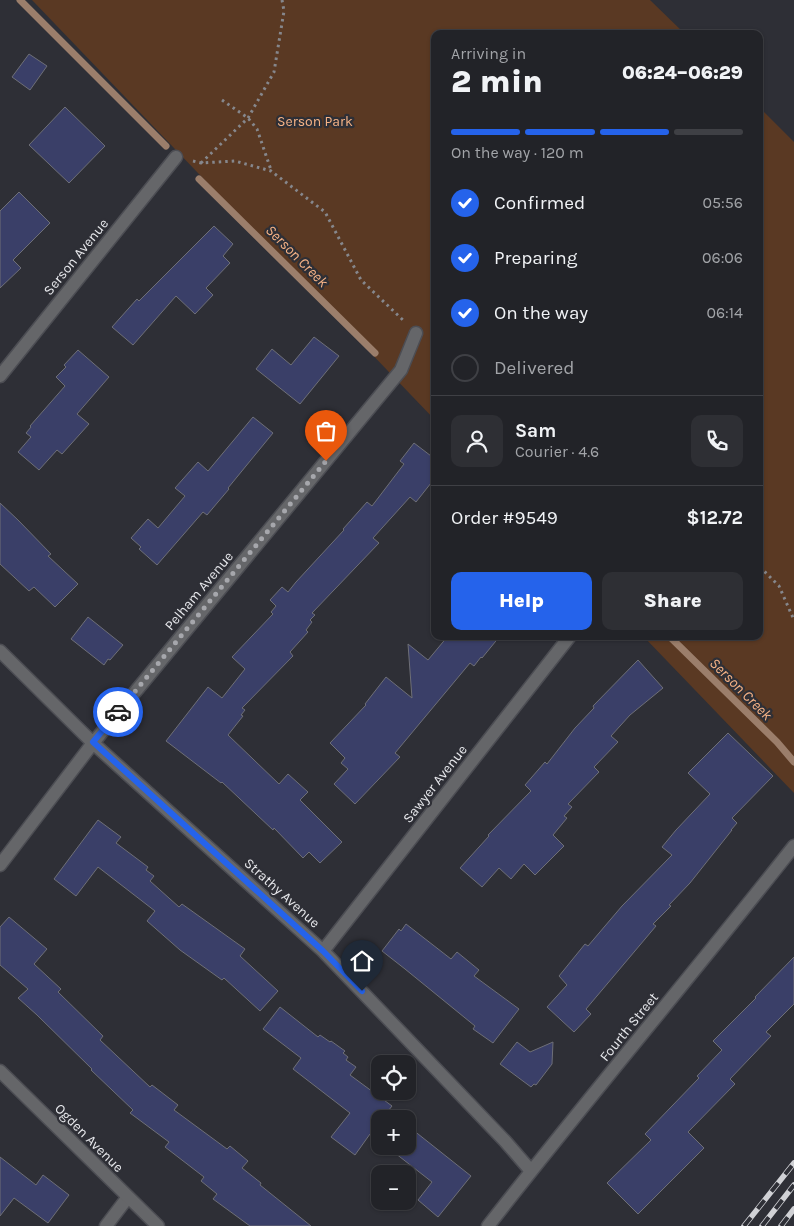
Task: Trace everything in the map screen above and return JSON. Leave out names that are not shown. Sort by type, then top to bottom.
[{"type":"street","name":"Serson Avenue","points":[[0,376],[176,157]]},
{"type":"street","name":"Pelham Avenue","points":[[0,865],[93,742],[401,370],[416,333]]},
{"type":"street","name":"Sawyer Avenue","points":[[323,951],[567,640]]},
{"type":"street","name":"Strathy Avenue","points":[[0,651],[93,742],[323,951],[505,1141],[531,1171]]},
{"type":"street","name":"Fourth Street","points":[[488,1226],[794,846]]},
{"type":"street","name":"Ogden Avenue","points":[[0,1071],[158,1226]]},
{"type":"street","points":[[106,1226],[128,1198]]},
{"type":"path","points":[[282,0],[284,11],[274,72],[248,118],[201,163],[235,161],[271,171],[325,212],[361,280],[416,333]]},
{"type":"path","points":[[222,100],[248,118],[257,129],[271,171]]},
{"type":"path","points":[[763,570],[779,586],[794,620]]},
{"type":"green space","name":"Serson Park","points":[[32,0],[650,0],[681,30],[431,30],[431,416]]},
{"type":"green space","points":[[763,111],[794,142],[794,793],[647,640],[763,640]]},
{"type":"building","points":[[29,54],[47,66],[30,90],[12,77]]},
{"type":"building","points":[[65,107],[105,146],[69,183],[29,145]]},
{"type":"building","points":[[19,192],[50,223],[13,260],[21,268],[0,288],[0,211]]},
{"type":"building","points":[[214,226],[233,244],[223,256],[230,263],[206,288],[213,295],[195,314],[176,296],[133,345],[112,327],[137,299],[139,301]]},
{"type":"building","points":[[314,337],[339,356],[300,404],[256,369],[272,349],[291,365]]},
{"type":"building","points":[[78,350],[109,377],[77,414],[89,424],[62,454],[57,450],[39,470],[18,452],[31,437],[26,433],[30,426],[65,386],[56,377]]},
{"type":"building","points":[[253,417],[273,433],[207,515],[203,512],[157,565],[139,549],[141,547],[131,538],[148,519],[158,528],[185,496],[175,488],[198,462],[208,471]]},
{"type":"building","points":[[414,443],[431,456],[431,483],[416,502],[410,497],[373,538],[379,543],[312,613],[315,615],[310,620],[312,622],[306,630],[308,632],[290,652],[293,656],[242,708],[245,710],[241,715],[243,716],[228,735],[279,784],[288,774],[308,792],[300,800],[342,842],[320,863],[309,852],[303,858],[274,828],[273,830],[222,782],[166,741],[208,687],[222,698],[245,669],[232,657],[273,614],[271,612],[276,606],[270,600],[282,587],[288,592],[367,502],[372,506],[404,464],[400,461]]},
{"type":"building","points":[[0,503],[51,554],[48,556],[78,584],[55,607],[34,587],[29,591],[0,564]]},
{"type":"building","points":[[88,617],[123,645],[104,665],[71,639]]},
{"type":"building","points":[[445,640],[497,640],[474,666],[470,663],[395,753],[400,757],[355,804],[334,784],[348,769],[341,763],[345,758],[330,743],[366,705],[386,677],[412,698],[408,644],[428,660]]},
{"type":"building","points":[[638,660],[663,688],[630,715],[611,736],[618,742],[594,767],[599,772],[568,804],[572,807],[564,816],[567,818],[553,835],[564,846],[535,875],[524,864],[511,879],[499,868],[482,887],[460,868],[488,835],[531,791],[525,785],[545,762],[547,764],[575,728],[594,708],[593,706]]},
{"type":"building","points":[[728,733],[773,776],[732,818],[737,823],[732,830],[690,883],[669,905],[671,906],[653,924],[656,926],[586,1009],[591,1014],[574,1032],[547,1007],[567,985],[559,976],[585,944],[588,946],[622,906],[672,855],[662,847],[710,794],[688,773]]},
{"type":"building","points":[[98,820],[121,837],[116,843],[148,867],[146,870],[154,876],[150,881],[179,907],[182,904],[245,949],[240,956],[278,991],[260,1011],[224,978],[222,980],[180,950],[147,921],[155,911],[98,867],[76,896],[54,879]]},
{"type":"building","points":[[9,917],[47,949],[34,964],[61,989],[58,992],[103,1036],[100,1040],[150,1087],[152,1085],[178,1105],[174,1110],[227,1149],[230,1146],[248,1161],[242,1168],[311,1226],[250,1226],[213,1199],[217,1194],[201,1181],[204,1177],[165,1147],[169,1142],[130,1113],[133,1110],[18,998],[28,989],[0,965],[0,927]]},
{"type":"building","points":[[406,924],[451,959],[457,952],[479,970],[474,976],[519,1009],[493,1043],[473,1029],[475,1026],[382,951],[399,929],[401,931]]},
{"type":"building","points":[[794,957],[794,1004],[766,1032],[771,1036],[730,1079],[735,1084],[688,1132],[704,1148],[638,1214],[607,1183],[651,1140],[645,1134],[699,1078],[697,1076],[722,1050],[713,1041]]},
{"type":"building","points":[[280,1007],[318,1037],[320,1035],[345,1051],[343,1053],[348,1057],[346,1060],[356,1067],[350,1075],[371,1090],[371,1100],[384,1100],[392,1106],[389,1110],[371,1110],[371,1135],[355,1155],[331,1137],[350,1113],[293,1069],[301,1058],[263,1029]]},
{"type":"building","points":[[517,1042],[530,1052],[553,1042],[552,1064],[536,1085],[534,1084],[531,1087],[500,1064]]},
{"type":"building","points":[[416,1132],[471,1176],[438,1217],[418,1200],[432,1182],[416,1169],[416,1165],[410,1165],[398,1155],[416,1155]]},
{"type":"building","points":[[0,1157],[36,1185],[43,1175],[69,1195],[48,1223],[14,1198],[0,1216]]},
{"type":"waterway","name":"Serson Creek","points":[[20,0],[166,146]]},
{"type":"waterway","name":"Serson Creek","points":[[199,179],[375,353]]},
{"type":"waterway","name":"Serson Creek","points":[[673,640],[777,742],[794,762]]},
{"type":"railway","points":[[744,1226],[794,1163]]},
{"type":"railway","points":[[762,1226],[794,1185]]},
{"type":"railway","points":[[781,1226],[794,1209]]},
{"type":"way so far","points":[[118,712],[326,461]]},
{"type":"route","points":[[118,712],[93,742],[323,951],[362,991]]}]
